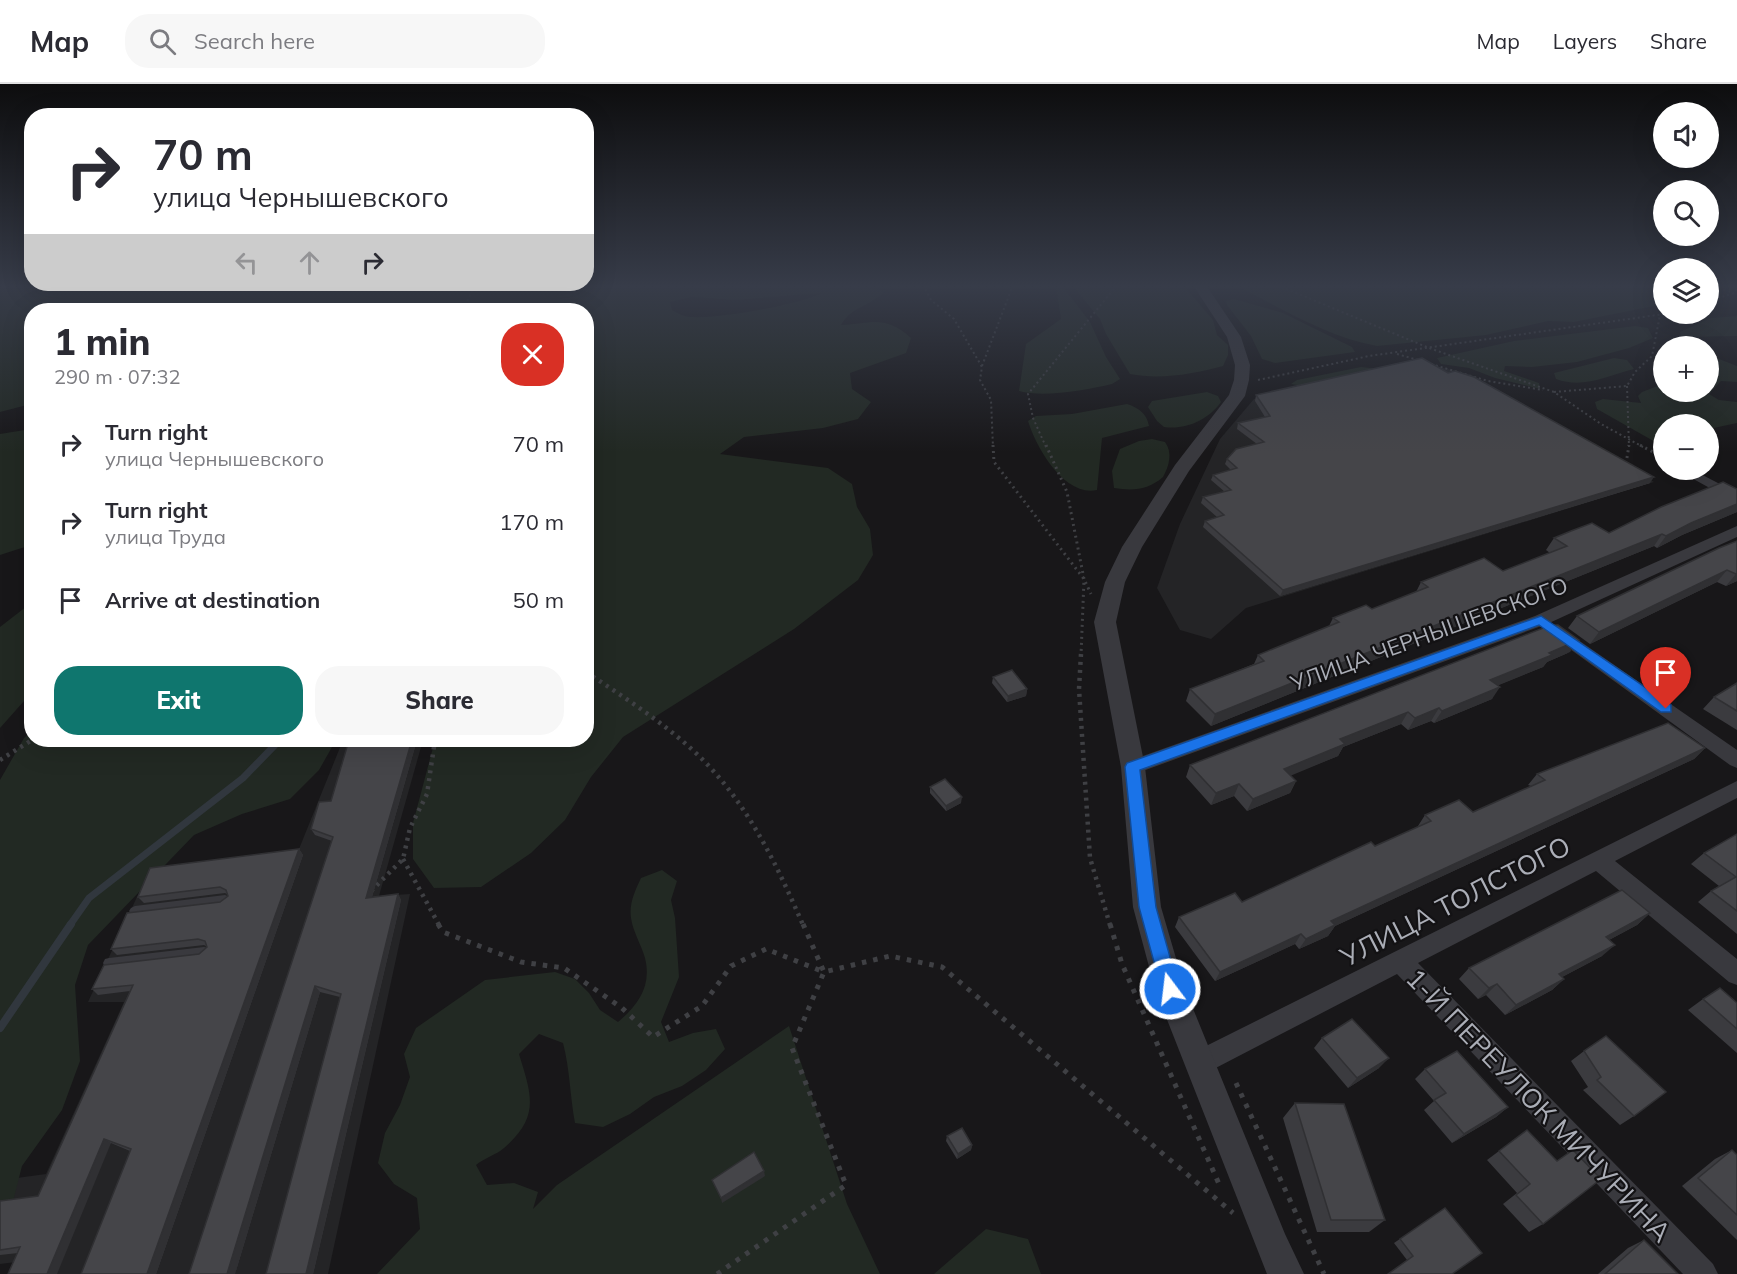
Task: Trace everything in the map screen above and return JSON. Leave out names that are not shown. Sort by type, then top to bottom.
[{"type":"street","points":[[1235,341],[1243,360],[1243,383],[1237,396],[1181,470],[1132,547],[1115,582],[1105,622],[1133,767],[1147,907],[1170,989],[1210,1057],[1272,1246],[1286,1274]]},
{"type":"street","points":[[1702,480],[1737,499]]},
{"type":"street","name":"УЛИЦА ЧЕРНЫШЕВСКОГО","points":[[1133,767],[1541,620],[1737,531]]},
{"type":"street","points":[[1541,620],[1737,760]]},
{"type":"street","name":"УЛИЦА ТОЛСТОГО","points":[[1210,1057],[1737,789]]},
{"type":"street","points":[[1598,860],[1737,974]]},
{"type":"street","name":"1-Й ПЕРЕУЛОК МИЧУРИНА","points":[[1400,961],[1703,1274]]},
{"type":"lane","points":[[135,910],[225,900]]},
{"type":"lane","points":[[109,963],[204,952]]},
{"type":"path","points":[[967,341],[982,367]]},
{"type":"path","points":[[992,341],[982,367],[980,380],[991,400],[994,462],[1084,579],[1105,622]]},
{"type":"path","points":[[1411,341],[1554,392],[1601,424],[1653,453]]},
{"type":"path","points":[[1243,383],[1393,353],[1480,341]]},
{"type":"path","points":[[1625,471],[1630,440],[1627,386],[1635,372],[1652,356],[1656,341]]},
{"type":"path","points":[[1393,353],[1488,381],[1554,392],[1627,386]]},
{"type":"path","points":[[594,677],[669,729],[716,774],[766,846],[824,972],[792,1048],[846,1185],[717,1274]]},
{"type":"path","points":[[0,760],[24,745]]},
{"type":"path","points":[[364,899],[403,859],[410,828],[427,794],[434,747]]},
{"type":"path","points":[[403,859],[443,932],[521,962],[564,968],[622,1008],[653,1037],[702,1006],[731,966],[766,949],[824,972],[890,956],[942,968],[1239,1219]]},
{"type":"path","points":[[1210,1057],[1324,1274]]},
{"type":"shaded area","points":[[0,341],[24,341],[24,406],[0,412]]},
{"type":"shaded area","points":[[594,341],[910,341],[906,353],[850,373],[852,389],[871,402],[858,419],[823,428],[744,437],[720,454],[828,468],[852,484],[857,507],[870,529],[873,555],[858,580],[794,629],[623,737],[591,777],[565,820],[531,853],[481,887],[434,888],[413,859],[413,823],[433,747],[594,747]]},
{"type":"shaded area","points":[[1031,341],[1098,341],[1120,379],[1112,384],[1065,392],[1040,394],[1019,391],[1026,344]]},
{"type":"shaded area","points":[[1110,341],[1223,341],[1228,345],[1228,355],[1223,366],[1177,375],[1130,374]]},
{"type":"shaded area","points":[[1253,341],[1339,341],[1352,347],[1355,352],[1275,363],[1262,359]]},
{"type":"shaded area","points":[[1354,341],[1431,341],[1377,346]]},
{"type":"shaded area","points":[[1518,341],[1647,341],[1629,348],[1577,362],[1532,367],[1505,366],[1504,371],[1539,383],[1540,389],[1495,378],[1469,368],[1441,364],[1437,358]]},
{"type":"shaded area","points":[[1614,358],[1627,360],[1634,369],[1576,383],[1556,379],[1554,373]]},
{"type":"shaded area","points":[[1719,359],[1737,366],[1737,382],[1721,381],[1719,383]]},
{"type":"shaded area","points":[[1419,362],[1456,371],[1654,482],[1246,608],[1211,639],[1180,630],[1157,588],[1180,524],[1220,439],[1254,399]]},
{"type":"shaded area","points":[[1361,367],[1379,369],[1303,386],[1291,384],[1297,380]]},
{"type":"shaded area","points":[[1653,388],[1653,402],[1719,402],[1719,400],[1737,402],[1737,423],[1719,427],[1719,414],[1653,414],[1653,441],[1597,409],[1595,402],[1603,399],[1641,403],[1638,396]]},
{"type":"shaded area","points":[[1207,392],[1218,396],[1221,402],[1203,419],[1188,425],[1164,427],[1148,407],[1152,401]]},
{"type":"shaded area","points":[[1127,404],[1142,412],[1149,426],[1102,438],[1097,490],[1085,490],[1073,486],[1053,468],[1038,444],[1028,421],[1036,416],[1072,414]]},
{"type":"shaded area","points":[[24,430],[24,547],[0,555],[0,434]]},
{"type":"shaded area","points":[[1152,439],[1165,442],[1169,451],[1168,464],[1163,477],[1152,485],[1140,488],[1114,488],[1112,471],[1120,449],[1139,441]]},
{"type":"shaded area","points":[[24,608],[24,701],[0,728],[0,627]]},
{"type":"shaded area","points":[[24,738],[24,747],[332,747],[319,770],[290,799],[242,814],[194,835],[88,945],[75,985],[80,1061],[62,1110],[22,1166],[0,1252],[0,780]]},
{"type":"shaded area","points":[[340,747],[421,747],[379,896],[410,894],[328,1274],[18,1274],[24,1261],[0,1264],[0,1184],[2,1180],[46,1174],[124,1002],[88,1002],[150,869],[299,849]]},
{"type":"shaded area","points":[[662,870],[677,881],[671,900],[675,918],[679,977],[661,1022],[669,1042],[693,1033],[716,1029],[725,1049],[706,1070],[682,1086],[654,1097],[630,1114],[603,1127],[575,1123],[563,1043],[539,1034],[519,1054],[527,1081],[530,1104],[524,1125],[504,1148],[476,1165],[487,1185],[514,1183],[538,1192],[533,1209],[557,1185],[789,1026],[847,1204],[880,1274],[377,1274],[420,1229],[417,1198],[394,1184],[378,1163],[385,1133],[400,1105],[410,1077],[404,1054],[416,1028],[485,980],[555,972],[575,979],[589,993],[600,1010],[618,1022],[637,1002],[647,977],[645,958],[631,918],[633,897],[641,878]]},
{"type":"shaded area","points":[[986,1229],[1028,1239],[1041,1274],[934,1274]]},
{"type":"building","points":[[1422,358],[1448,373],[1455,371],[1474,377],[1653,477],[1283,590],[1205,521],[1224,515],[1203,497],[1231,490],[1213,475],[1237,468],[1227,459],[1236,449],[1264,442],[1238,423],[1270,416],[1256,395]]},
{"type":"building","points":[[1723,482],[1737,489],[1737,504],[1666,536],[1662,534],[1215,714],[1190,689],[1264,661],[1258,655],[1339,622],[1333,618],[1366,605],[1372,609],[1428,587],[1421,582],[1484,558],[1503,571],[1567,546],[1554,538],[1571,531],[1592,523],[1609,533],[1661,507]]},
{"type":"building","points":[[1737,541],[1737,574],[1727,570],[1599,632],[1577,616],[1719,548]]},
{"type":"building","points":[[1551,625],[1558,625],[1579,640],[1549,653],[1552,655],[1490,680],[1500,687],[1442,711],[1439,708],[1415,718],[1408,712],[1340,739],[1345,744],[1284,769],[1296,781],[1253,799],[1239,784],[1216,793],[1190,765]]},
{"type":"building","points":[[1012,670],[1027,689],[1008,696],[993,677]]},
{"type":"building","points":[[1737,683],[1737,711],[1714,697]]},
{"type":"building","points":[[1668,723],[1705,748],[1331,921],[1335,925],[1306,939],[1301,934],[1220,972],[1179,917],[1235,893],[1242,902],[1371,842],[1375,846],[1431,821],[1425,815],[1459,800],[1473,812],[1545,780],[1537,774]]},
{"type":"building","points":[[347,747],[410,747],[366,898],[398,894],[306,1274],[266,1274],[341,994],[315,986],[227,1274],[189,1274],[333,837],[311,829],[319,802],[331,801]]},
{"type":"building","points":[[945,779],[962,797],[946,806],[930,787]]},
{"type":"building","points":[[1737,834],[1737,911],[1711,891],[1736,877],[1704,853]]},
{"type":"building","points":[[299,849],[147,1274],[81,1274],[131,1149],[104,1139],[47,1274],[8,1274],[20,1247],[0,1250],[0,1201],[38,1196],[133,985],[92,989],[104,965],[199,954],[207,947],[205,941],[198,939],[111,949],[127,913],[220,902],[228,896],[226,890],[220,887],[138,897],[150,868]]},
{"type":"building","points":[[1622,890],[1650,913],[1606,937],[1615,945],[1559,974],[1564,979],[1516,1005],[1497,984],[1489,988],[1469,968]]},
{"type":"building","points":[[1720,988],[1737,1003],[1737,1029],[1703,999]]},
{"type":"building","points":[[1352,1019],[1389,1058],[1357,1078],[1322,1038]]},
{"type":"building","points":[[1606,1036],[1666,1092],[1634,1116],[1597,1080],[1601,1077],[1584,1051]]},
{"type":"building","points":[[1457,1051],[1508,1107],[1464,1134],[1434,1100],[1446,1093],[1425,1069]]},
{"type":"building","points":[[1295,1103],[1344,1104],[1385,1220],[1331,1220]]},
{"type":"building","points":[[962,1128],[972,1145],[958,1154],[947,1136]]},
{"type":"building","points":[[1527,1130],[1557,1161],[1573,1150],[1601,1179],[1543,1224],[1516,1195],[1530,1184],[1499,1151]]},
{"type":"building","points":[[1732,1150],[1737,1155],[1737,1215],[1698,1178]]},
{"type":"building","points":[[754,1152],[764,1171],[721,1198],[712,1180]]},
{"type":"building","points":[[1445,1208],[1482,1253],[1452,1274],[1388,1274],[1413,1256],[1400,1239]]},
{"type":"building","points":[[1644,1240],[1678,1274],[1605,1274]]},
{"type":"waterway","points":[[70,925],[89,898],[243,778],[273,747]]},
{"type":"waterway","points":[[0,1028],[71,924]]},
{"type":"route","points":[[1170,989],[1147,907],[1133,767],[1541,620],[1666,709]]}]
